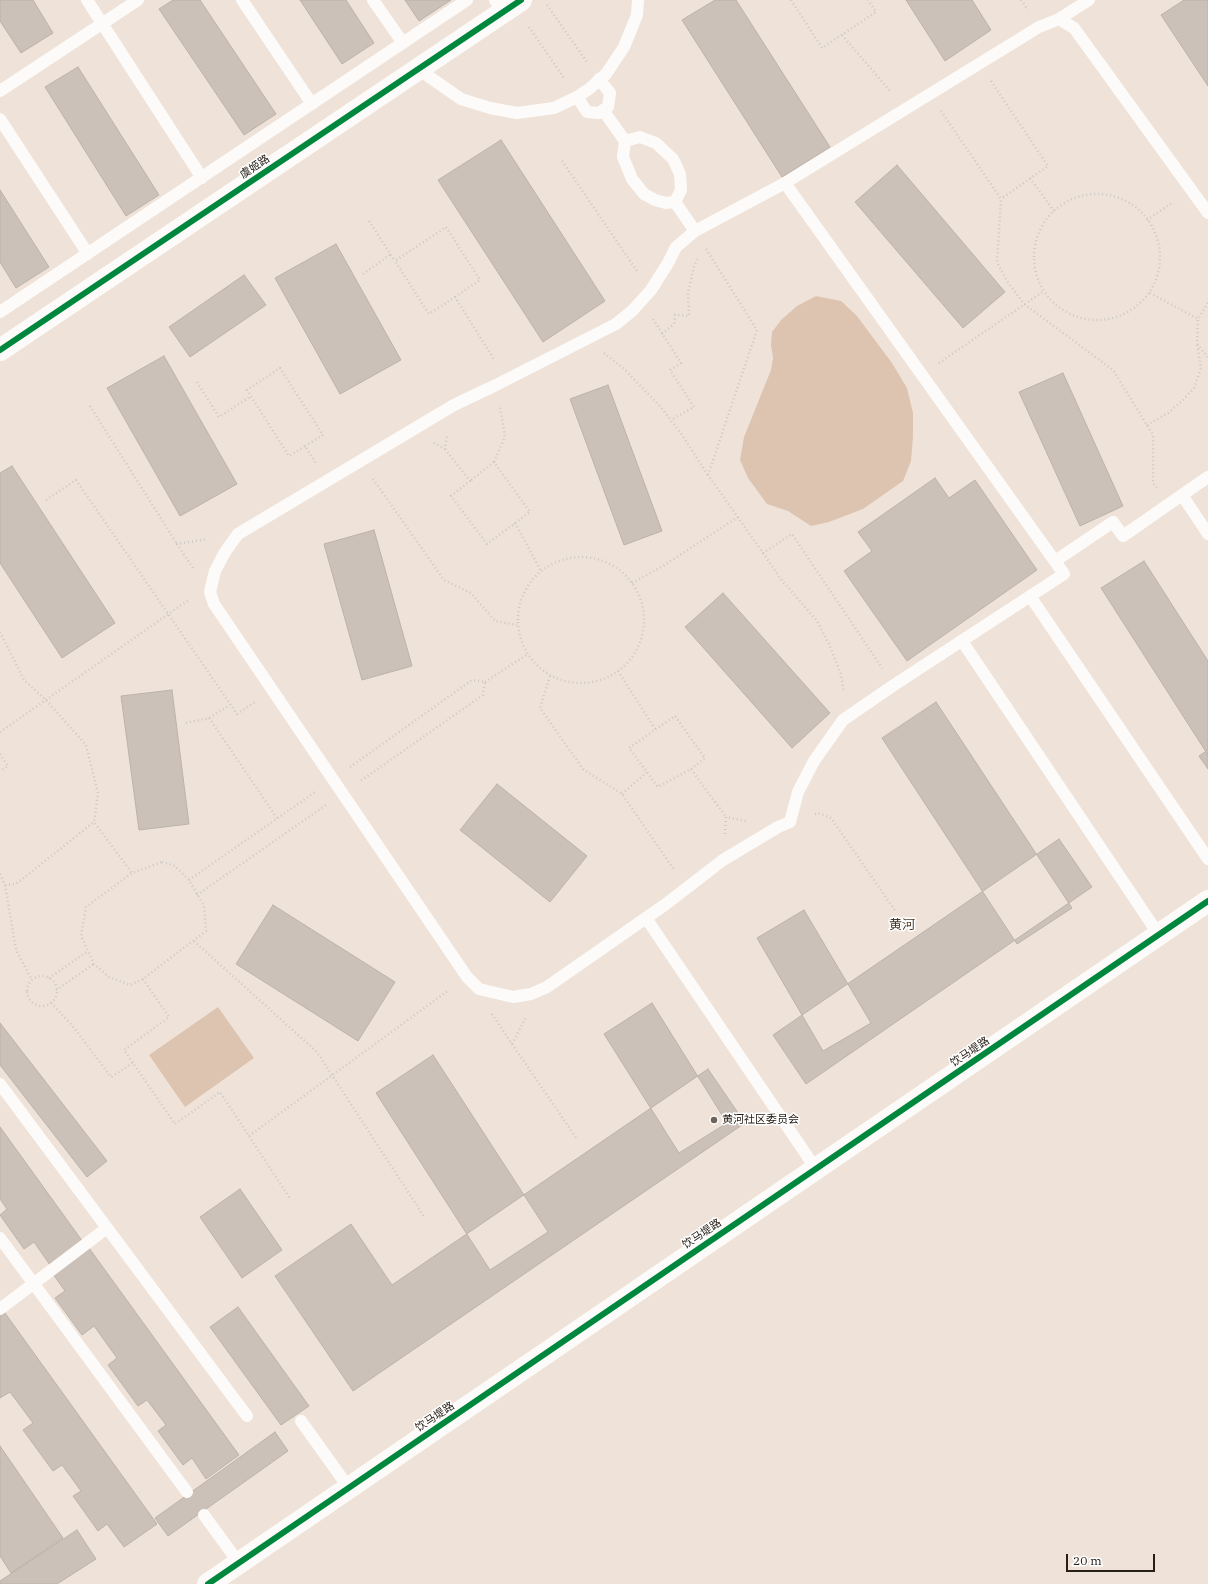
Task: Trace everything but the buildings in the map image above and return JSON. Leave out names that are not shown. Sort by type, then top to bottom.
[{"type":"street","name":"虞姬路","points":[[0,350],[418,69],[508,4]]},
{"type":"street","name":"饮马堤路","points":[[208,1584],[1208,901]]},
{"type":"lane","points":[[87,0],[202,178]]},
{"type":"lane","points":[[0,91],[138,0]]},
{"type":"lane","points":[[242,0],[312,104]]},
{"type":"lane","points":[[374,0],[403,43]]},
{"type":"lane","points":[[0,312],[467,0]]},
{"type":"lane","points":[[418,69],[461,98],[490,108],[517,113],[554,108],[577,97],[606,74],[624,47],[637,15],[638,0]]},
{"type":"lane","points":[[785,183],[1064,574],[843,720],[814,761],[798,792],[790,822],[778,827],[723,860],[646,918],[548,987],[531,994],[513,997],[479,989],[467,977],[214,604],[210,592],[218,565],[225,552],[238,534],[454,405],[502,383],[616,324],[632,311],[653,286],[668,263],[676,247],[695,231],[785,183],[1039,27],[1059,19],[1089,0]]},
{"type":"lane","points":[[1059,19],[1074,28],[1208,213]]},
{"type":"lane","points":[[577,97],[587,112],[599,113],[608,107],[610,93],[600,79]]},
{"type":"lane","points":[[603,110],[625,141],[623,157],[632,179],[644,194],[655,200],[666,203],[675,202]]},
{"type":"lane","points":[[0,119],[88,254]]},
{"type":"lane","points":[[625,141],[640,137],[656,143],[673,159],[680,174],[681,190],[675,202]]},
{"type":"lane","points":[[675,202],[695,231]]},
{"type":"lane","points":[[1055,561],[1113,522],[1123,536],[1208,477]]},
{"type":"lane","points":[[1182,495],[1208,534]]},
{"type":"lane","points":[[1030,596],[1208,859]]},
{"type":"lane","points":[[962,641],[1159,935]]},
{"type":"lane","points":[[646,918],[816,1169]]},
{"type":"lane","points":[[0,1084],[247,1416]]},
{"type":"lane","points":[[0,1310],[107,1228]]},
{"type":"lane","points":[[0,1238],[187,1492]]},
{"type":"lane","points":[[301,1421],[349,1488]]},
{"type":"lane","points":[[204,1515],[239,1563]]},
{"type":"path","points":[[544,0],[600,79]]},
{"type":"path","points":[[791,0],[822,48],[876,12],[868,0]]},
{"type":"path","points":[[508,4],[577,97]]},
{"type":"path","points":[[842,35],[905,109]]},
{"type":"path","points":[[979,64],[1048,166],[1001,199]]},
{"type":"path","points":[[930,94],[1001,199],[997,262],[1007,281],[1024,304],[1113,370],[1153,435],[1153,483],[1169,504]]},
{"type":"path","points":[[562,161],[641,277],[653,286]]},
{"type":"path","points":[[1030,178],[1054,211]]},
{"type":"path","points":[[1100,193],[1121,198],[1140,210],[1154,228],[1161,249],[1160,271],[1150,293],[1139,305],[1122,316],[1102,321],[1082,319],[1064,311],[1048,298],[1038,281],[1033,261],[1035,241],[1043,222],[1054,211],[1058,206],[1078,196],[1100,193]]},
{"type":"path","points":[[369,220],[394,261],[429,314],[480,280],[446,227],[394,261]]},
{"type":"path","points":[[662,334],[674,324],[675,315],[689,316],[688,293],[694,266],[706,248],[757,330],[708,475]]},
{"type":"path","points":[[363,274],[391,254]]},
{"type":"path","points":[[922,375],[1044,291]]},
{"type":"path","points":[[1150,293],[1198,319]]},
{"type":"path","points":[[455,297],[502,383],[505,437],[494,462],[451,496],[487,544],[530,512],[494,462]]},
{"type":"path","points":[[1147,425],[1168,413],[1194,388],[1201,368],[1197,344],[1198,319],[1208,303]]},
{"type":"path","points":[[632,311],[653,318],[681,363],[670,370],[694,407],[671,420]]},
{"type":"path","points":[[586,339],[624,369],[659,405],[785,584],[817,622],[829,644],[841,674],[845,697],[843,720]]},
{"type":"path","points":[[1197,344],[1208,357]]},
{"type":"path","points":[[280,368],[323,435],[305,446],[290,456],[247,390],[280,368]]},
{"type":"path","points":[[197,382],[219,417],[251,396]]},
{"type":"path","points":[[90,406],[177,544]]},
{"type":"path","points":[[305,446],[327,480]]},
{"type":"path","points":[[445,449],[470,481]]},
{"type":"path","points":[[360,460],[444,580],[471,593],[495,621],[517,625]]},
{"type":"path","points":[[46,500],[76,480],[237,714],[272,690]]},
{"type":"path","points":[[632,583],[663,566],[738,517]]},
{"type":"path","points":[[515,523],[540,571]]},
{"type":"path","points":[[763,553],[792,534],[894,685]]},
{"type":"path","points":[[579,556],[599,559],[617,569],[632,583],[642,602],[644,623],[640,644],[628,663],[612,676],[592,683],[570,683],[550,676],[533,662],[522,645],[517,625],[519,604],[527,586],[540,571],[558,560],[579,556]]},
{"type":"path","points":[[0,732],[193,598],[210,592]]},
{"type":"path","points":[[0,632],[24,680],[46,700],[86,745],[98,793],[94,822],[31,874],[16,884],[5,885]]},
{"type":"path","points":[[485,682],[528,654]]},
{"type":"path","points":[[618,671],[655,730]]},
{"type":"path","points":[[550,676],[540,708],[582,769],[622,794],[686,888]]},
{"type":"path","points":[[186,723],[209,718],[230,705]]},
{"type":"path","points":[[675,716],[705,758],[691,769],[658,787],[629,748],[655,730],[675,716]]},
{"type":"path","points":[[209,718],[277,818]]},
{"type":"path","points":[[0,754],[8,766],[0,771]]},
{"type":"path","points":[[691,769],[726,817]]},
{"type":"path","points":[[622,794],[647,772]]},
{"type":"path","points":[[790,822],[818,813],[832,818],[896,912]]},
{"type":"path","points":[[94,822],[132,873]]},
{"type":"path","points":[[162,862],[175,866],[189,880],[204,906],[206,931],[194,940],[143,979],[130,984],[109,977],[94,964],[81,936],[86,907],[132,873],[162,862]]},
{"type":"path","points":[[0,874],[5,885],[16,950],[32,980]]},
{"type":"path","points":[[194,940],[317,1052],[333,1074],[425,1218]]},
{"type":"path","points":[[49,978],[88,951]]},
{"type":"path","points":[[56,990],[94,964]]},
{"type":"path","points":[[40,976],[49,978],[53,981],[56,990],[54,999],[51,1003],[41,1006],[32,1003],[29,999],[27,988],[32,980],[40,976]]},
{"type":"path","points":[[249,1136],[467,977]]},
{"type":"path","points":[[143,979],[169,1017],[124,1050],[175,1124],[220,1092],[291,1200]]},
{"type":"path","points":[[51,1003],[71,1024],[111,1077],[133,1063]]},
{"type":"path","points":[[512,1044],[577,1139]]},
{"type":"shaded area","points":[[816,296],[841,301],[857,316],[892,363],[907,388],[913,413],[913,437],[911,461],[903,481],[863,509],[829,522],[811,526],[788,511],[767,504],[748,478],[740,460],[744,437],[771,370],[773,358],[771,345],[772,332],[781,320],[797,306]]},
{"type":"shaded area","points":[[218,1007],[254,1058],[185,1107],[149,1055]]},
{"type":"cycle path","points":[[0,350],[521,0]]},
{"type":"cycle path","points":[[208,1584],[1208,901]]},
{"type":"place","name":"黄河社区委员会","points":[[714,1120]]},
{"type":"district","name":"黄河","points":[[902,925]]}]
